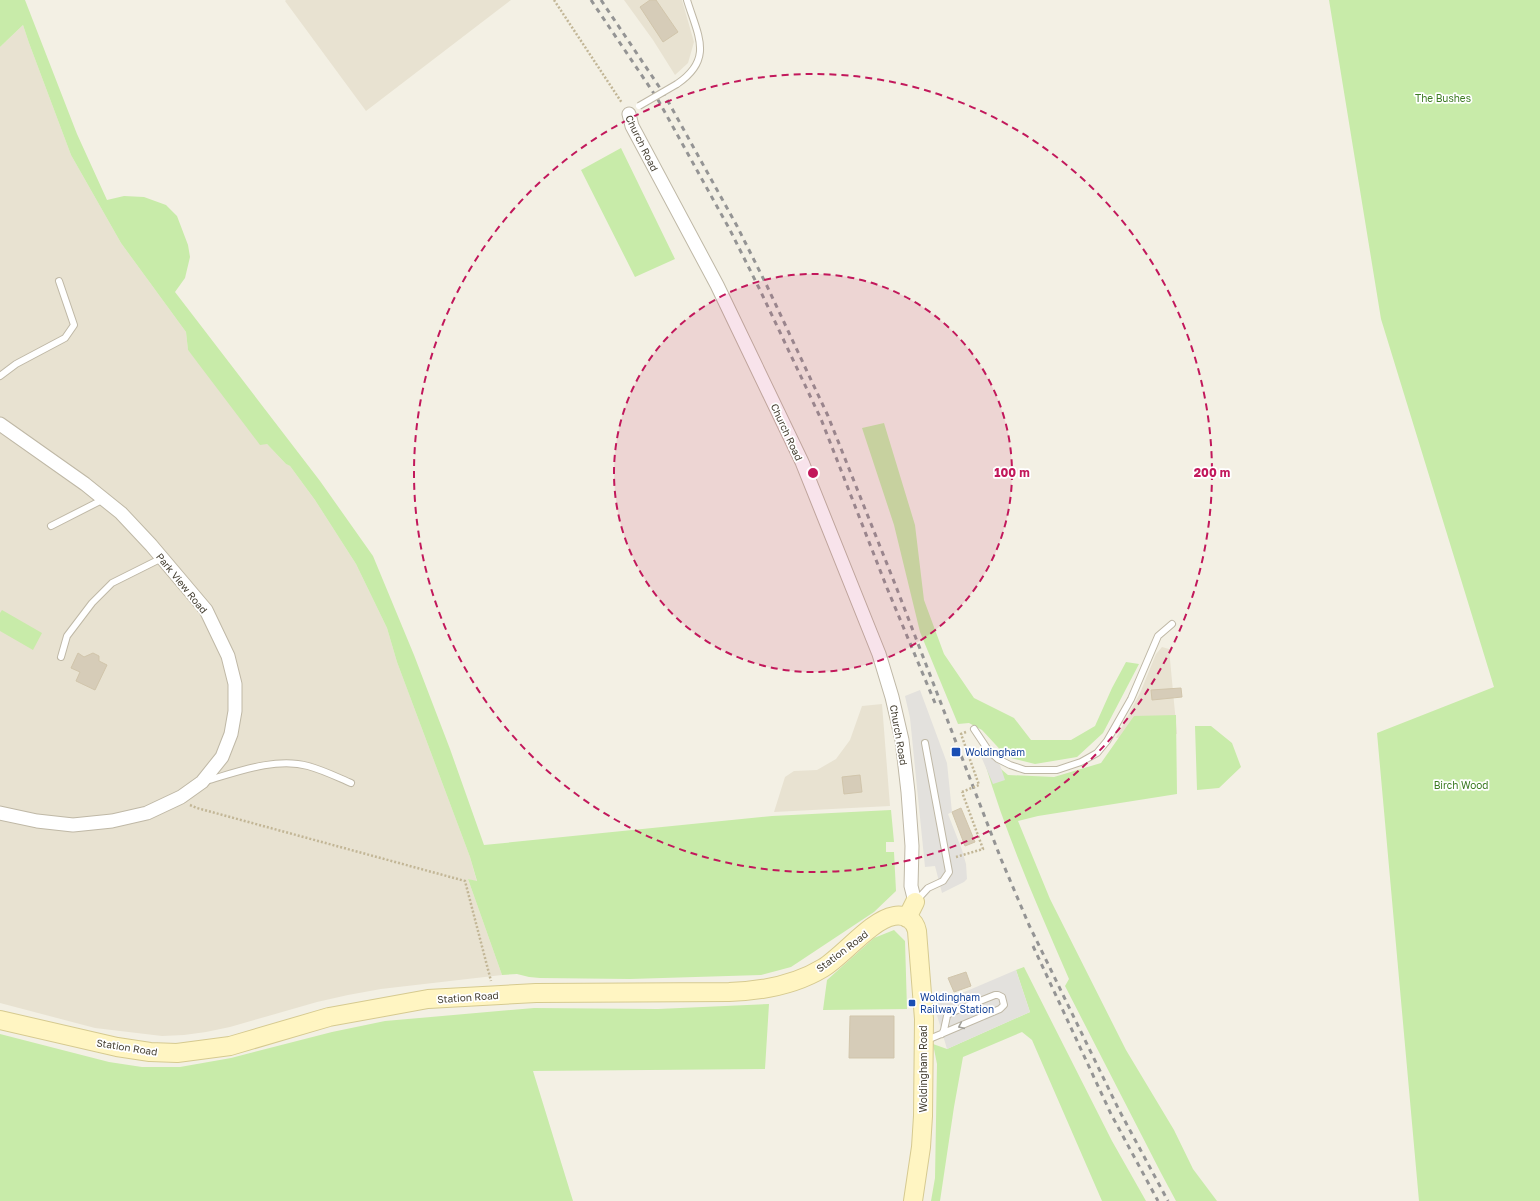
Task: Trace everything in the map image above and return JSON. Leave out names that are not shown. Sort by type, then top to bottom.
[{"type":"street","name":"Church Road","points":[[634,110],[632,126],[718,285],[802,462],[879,654],[892,697],[902,740],[912,846],[911,910]]},
{"type":"street","name":"Park View Road","points":[[0,424],[104,499],[121,513],[162,558],[206,610],[228,656],[235,684],[235,710],[231,734],[222,757],[202,782],[181,796],[147,813],[112,821],[73,825],[37,821],[0,813]]},
{"type":"street","name":"Station Road","points":[[0,1020],[118,1047],[150,1052],[177,1053],[230,1046],[329,1017],[428,999],[536,993],[729,992],[762,990],[794,981],[823,968],[875,926],[885,920],[911,910]]},
{"type":"street","name":"Woldingham Road","points":[[911,910],[917,931],[923,1011],[923,1116],[921,1147],[913,1201]]},
{"type":"lane","points":[[634,110],[688,77],[696,68],[700,56],[701,45],[687,0]]},
{"type":"lane","points":[[0,376],[16,364],[65,338],[74,325],[59,281]]},
{"type":"lane","points":[[51,526],[104,499]]},
{"type":"lane","points":[[61,657],[67,636],[92,603],[112,583],[162,558]]},
{"type":"lane","points":[[974,729],[988,750],[1010,765],[1025,770],[1057,770],[1081,762],[1097,753],[1107,741],[1130,699],[1158,636],[1172,624]]},
{"type":"lane","points":[[911,910],[928,888],[943,880],[949,872],[925,743]]},
{"type":"lane","points":[[202,782],[269,765],[292,763],[309,766],[351,783]]},
{"type":"lane","points":[[923,1042],[942,1034],[1003,1007],[1004,1002],[1002,997],[995,995],[950,1013],[947,1016],[942,1034]]},
{"type":"path","name":"Church Road","points":[[554,0],[634,110]]},
{"type":"path","points":[[947,859],[983,849],[962,792],[978,785],[961,734],[974,729]]},
{"type":"path","points":[[181,796],[188,803],[197,808],[465,881],[495,995]]},
{"type":"shaded area","points":[[511,0],[366,111],[285,1]]},
{"type":"shaded area","points":[[624,0],[682,0],[694,42],[688,63],[675,75],[653,40]]},
{"type":"shaded area","points":[[23,25],[71,155],[121,243],[186,332],[188,350],[267,444],[286,464],[290,466],[315,500],[356,564],[387,628],[397,662],[470,857],[477,882],[468,879],[502,975],[381,989],[348,995],[317,1002],[230,1027],[184,1035],[162,1036],[95,1028],[0,1003],[0,47]]},
{"type":"shaded area","points":[[1162,647],[1169,649],[1177,734],[1116,738],[1140,693],[1156,654]]},
{"type":"shaded area","points":[[920,690],[947,763],[952,812],[948,814],[966,864],[967,879],[942,893],[935,866],[925,867],[910,718],[905,696]]},
{"type":"shaded area","points":[[882,704],[890,806],[774,812],[785,777],[794,771],[817,770],[836,759],[850,740],[862,706]]},
{"type":"shaded area","points":[[980,754],[990,756],[1000,765],[1005,780],[993,784]]},
{"type":"shaded area","points":[[1016,970],[1030,1012],[947,1049],[934,1005]]},
{"type":"green space","points":[[0,0],[25,0],[77,134],[107,200],[124,196],[144,197],[166,205],[177,216],[188,245],[190,257],[185,278],[175,292],[320,481],[373,556],[414,655],[450,749],[484,845],[772,816],[891,810],[894,842],[886,842],[886,852],[894,852],[896,891],[874,912],[791,967],[761,975],[630,979],[540,978],[517,974],[502,975],[468,879],[477,881],[470,857],[397,662],[387,628],[356,564],[315,500],[290,466],[286,464],[267,444],[260,445],[188,350],[186,332],[121,243],[71,155],[23,25],[0,47]]},
{"type":"green space","points":[[1329,0],[1540,0],[1540,1201],[1419,1201],[1377,733],[1494,687],[1381,319]]},
{"type":"green space","points":[[621,148],[675,259],[635,277],[581,170]]},
{"type":"green space","points":[[884,423],[915,525],[924,600],[944,654],[974,698],[1014,718],[1031,740],[1071,740],[1095,726],[1112,688],[1126,662],[1139,664],[1103,733],[1077,757],[1035,764],[1007,757],[982,730],[969,723],[958,724],[920,632],[894,525],[862,428]]},
{"type":"green space","points":[[2,610],[42,633],[33,650],[0,631],[0,613]]},
{"type":"green space","points":[[1176,715],[1177,794],[1038,816],[1018,821],[1050,899],[1126,1050],[1174,1130],[1193,1169],[1217,1201],[1176,1201],[1161,1173],[1065,986],[1069,979],[1033,896],[1000,811],[982,753],[1008,775],[1054,777],[1101,763],[1134,716]]},
{"type":"green space","points":[[1195,726],[1211,726],[1232,743],[1241,767],[1219,788],[1197,790]]},
{"type":"green space","points":[[894,930],[905,941],[907,1009],[823,1010],[827,980],[874,938]]},
{"type":"green space","points":[[1024,967],[1112,1141],[1146,1201],[1102,1201],[1032,1040],[1022,1032],[963,1057],[940,1201],[931,1201],[935,1178],[937,1064],[933,1044],[947,1049],[1030,1012],[1016,970]]},
{"type":"green space","points":[[769,1004],[765,1069],[533,1071],[573,1201],[0,1201],[0,1034],[109,1062],[142,1067],[180,1067],[231,1058],[332,1032],[385,1021],[534,1008],[658,1009]]},
{"type":"building","points":[[650,0],[656,0],[678,32],[663,42],[640,7]]},
{"type":"building","points":[[78,653],[84,657],[93,653],[99,656],[99,661],[107,665],[95,690],[76,681],[80,672],[71,668]]},
{"type":"building","points":[[1181,688],[1182,697],[1152,700],[1151,690]]},
{"type":"building","points":[[860,775],[862,792],[844,794],[842,777]]},
{"type":"building","points":[[961,808],[975,842],[965,846],[952,812]]},
{"type":"building","points":[[966,972],[971,986],[954,992],[948,978]]},
{"type":"building","points":[[850,1016],[894,1016],[894,1058],[849,1058]]},
{"type":"railway","points":[[591,0],[657,98],[730,230],[760,290],[821,419],[887,588],[935,703]]},
{"type":"railway","points":[[601,0],[664,94],[737,226],[767,286],[828,416],[895,584],[1001,859],[1029,925],[1119,1110],[1168,1201]]},
{"type":"railway","points":[[1033,946],[1111,1114],[1158,1201]]},
{"type":"place","name":"Woldingham","points":[[956,752]]},
{"type":"place","name":"Woldingham Railway Station","points":[[912,1003]]},
{"type":"park label","name":"The Bushes","points":[[1443,98]]},
{"type":"park label","name":"Birch Wood","points":[[1461,785]]}]
